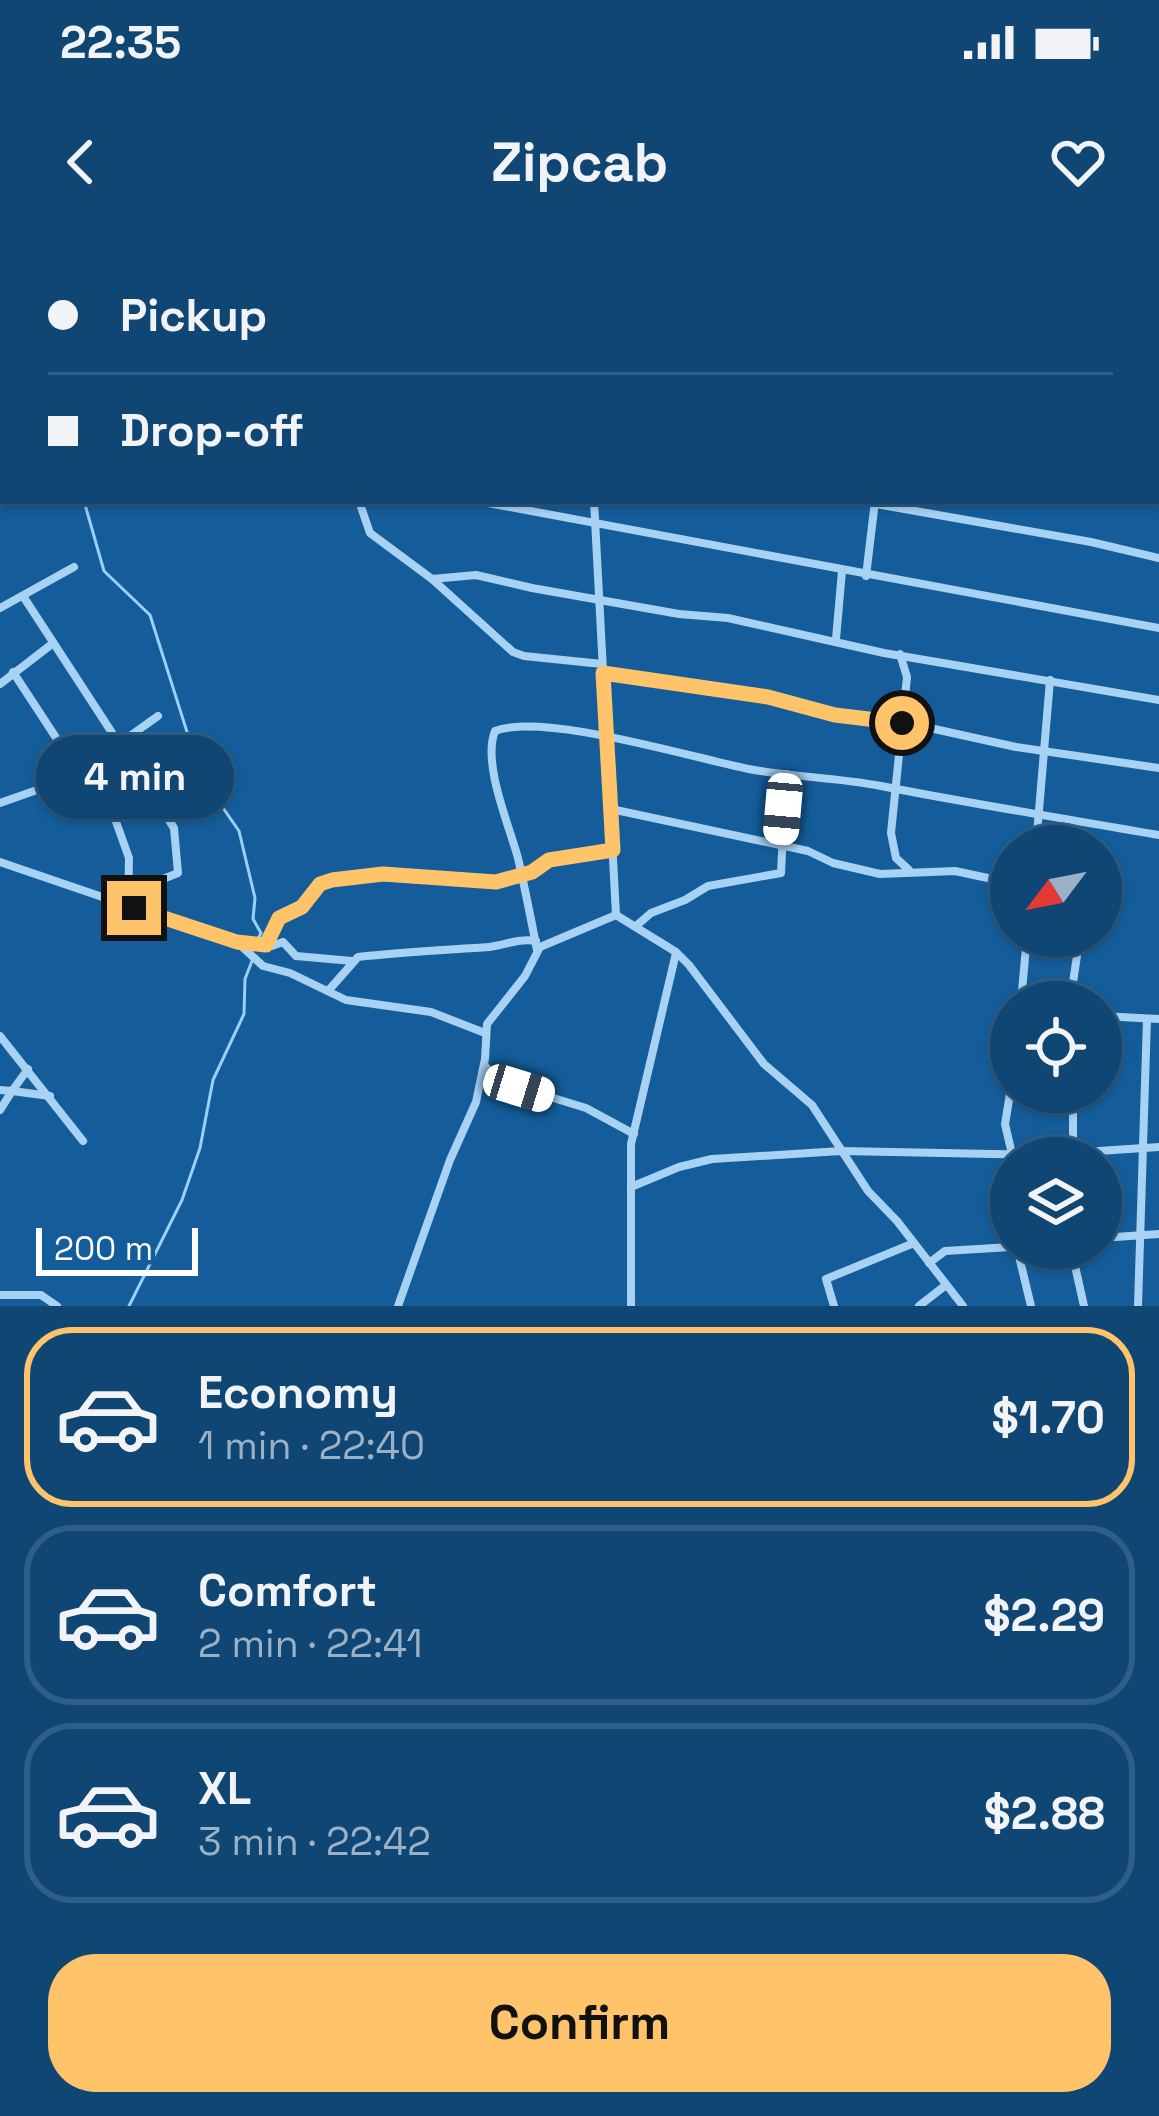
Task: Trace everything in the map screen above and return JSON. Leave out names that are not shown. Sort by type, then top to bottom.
[{"type":"street","points":[[360,504],[370,533],[432,579],[516,654],[768,697],[835,715],[1159,768]]},
{"type":"street","points":[[492,504],[1159,628]]},
{"type":"street","points":[[594,504],[616,915]]},
{"type":"street","points":[[866,576],[875,504]]},
{"type":"street","points":[[886,504],[1159,558]]},
{"type":"street","points":[[0,608],[74,566]]},
{"type":"street","points":[[836,639],[842,571]]},
{"type":"street","points":[[432,579],[472,574],[1159,700]]},
{"type":"street","points":[[23,596],[172,822],[180,866],[171,878],[130,880]]},
{"type":"street","points":[[52,644],[4,676],[111,805],[128,858],[128,905]]},
{"type":"street","points":[[900,654],[907,672],[891,833],[895,855],[910,871]]},
{"type":"street","points":[[1038,825],[1051,680]]},
{"type":"street","points":[[0,803],[81,772],[158,716]]},
{"type":"street","points":[[413,1306],[400,1302],[450,1160],[476,1102],[489,1019],[525,976],[536,946],[499,797],[492,733],[520,726],[608,738],[786,774],[1159,835]]},
{"type":"street","points":[[636,926],[651,913],[708,886],[779,875],[786,774]]},
{"type":"street","points":[[611,809],[780,845],[880,874],[962,872],[990,878]]},
{"type":"street","points":[[266,945],[279,918],[302,907],[320,884],[332,880],[383,874],[493,883],[522,875],[549,860],[613,850]]},
{"type":"street","points":[[0,862],[237,942],[283,942],[296,956],[352,961],[516,940],[536,946],[616,915],[676,952],[764,1064],[812,1105],[868,1191],[963,1306]]},
{"type":"street","points":[[237,942],[263,966],[349,1000],[431,1012],[485,1033]]},
{"type":"street","points":[[631,1306],[634,1134],[676,952]]},
{"type":"street","points":[[328,991],[352,961]]},
{"type":"street","points":[[1122,1017],[1159,1019]]},
{"type":"street","points":[[1138,1306],[1147,1019]]},
{"type":"street","points":[[0,1036],[83,1141]]},
{"type":"street","points":[[484,1065],[501,1082],[586,1108],[634,1134]]},
{"type":"street","points":[[0,1110],[28,1069]]},
{"type":"street","points":[[0,1090],[50,1096]]},
{"type":"street","points":[[1122,1149],[1159,1148]]},
{"type":"street","points":[[631,1187],[712,1159],[841,1151],[990,1154]]},
{"type":"street","points":[[1122,1236],[1159,1234]]},
{"type":"street","points":[[834,1306],[826,1279],[914,1243]]},
{"type":"street","points":[[929,1264],[945,1251],[990,1249]]},
{"type":"street","points":[[1020,1269],[1031,1306]]},
{"type":"street","points":[[1076,1269],[1084,1306]]},
{"type":"street","points":[[919,1306],[946,1286]]},
{"type":"street","points":[[0,1295],[41,1294],[56,1306]]},
{"type":"waterway","points":[[85,504],[104,571],[150,615],[201,776],[239,831],[255,898],[253,919],[261,933],[257,941]]},
{"type":"waterway","points":[[129,1306],[182,1200],[200,1148],[213,1080],[244,1014],[245,979],[252,961]]},
{"type":"route","points":[[134,908],[237,942],[266,945],[279,918],[302,907],[320,884],[332,880],[383,874],[496,882],[532,872],[549,860],[613,850],[603,673],[902,723]]}]
